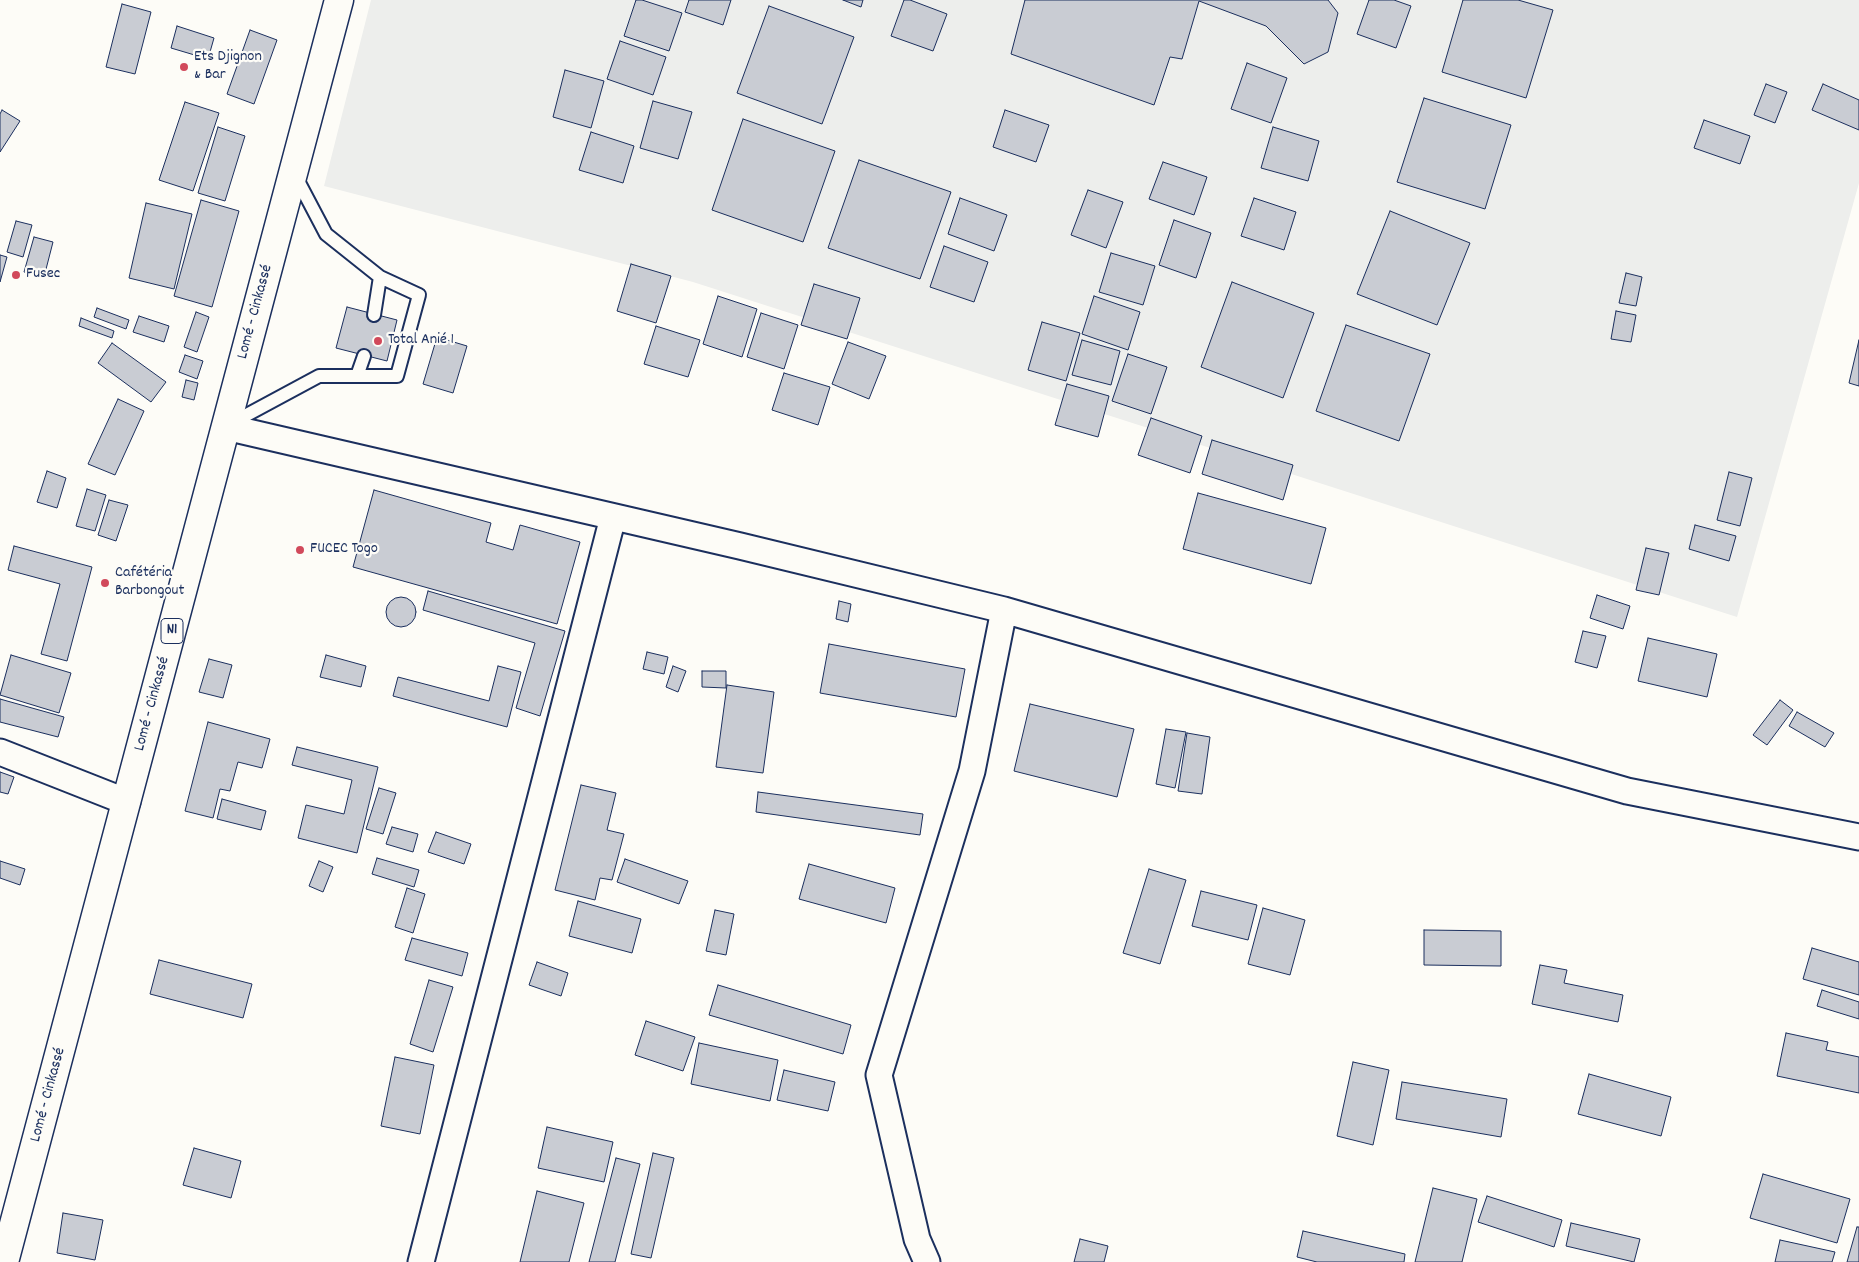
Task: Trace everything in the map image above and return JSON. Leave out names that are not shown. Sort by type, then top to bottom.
[{"type":"highway","name":"Lomé - Cinkassé","points":[[4,1262],[339,0]]},
{"type":"street","points":[[226,427],[1004,610],[1627,791],[1859,837]]},
{"type":"street","points":[[422,1262],[613,517]]},
{"type":"street","points":[[927,1262],[917,1239],[879,1076],[972,771],[1004,610]]},
{"type":"street","points":[[0,752],[127,802]]},
{"type":"lane","points":[[226,427],[319,376],[397,376],[419,295],[380,277],[326,234],[294,173]]},
{"type":"lane","points":[[374,314],[380,277]]},
{"type":"lane","points":[[357,376],[364,356]]},
{"type":"shaded area","points":[[371,0],[1859,0],[1859,183],[1737,617],[693,282],[324,186]]},
{"type":"building","points":[[636,0],[642,0],[682,13],[669,51],[624,36]]},
{"type":"building","points":[[689,0],[731,0],[723,25],[685,12]]},
{"type":"building","points":[[843,0],[863,0],[861,7]]},
{"type":"building","points":[[904,0],[910,0],[947,14],[933,51],[891,36]]},
{"type":"building","points":[[1025,0],[1328,0],[1338,13],[1328,52],[1304,64],[1266,26],[1199,1],[1182,59],[1170,57],[1154,105],[1011,54]]},
{"type":"building","points":[[1369,0],[1394,0],[1411,6],[1396,48],[1357,34]]},
{"type":"building","points":[[1463,0],[1518,0],[1553,10],[1526,98],[1442,72]]},
{"type":"building","points":[[122,4],[151,12],[135,74],[106,67]]},
{"type":"building","points":[[769,6],[854,37],[822,124],[737,93]]},
{"type":"building","points":[[177,26],[214,38],[208,59],[171,48]]},
{"type":"building","points":[[250,30],[277,40],[254,104],[227,94]]},
{"type":"building","points":[[620,41],[666,57],[653,95],[607,79]]},
{"type":"building","points":[[1247,63],[1287,78],[1271,123],[1231,109]]},
{"type":"building","points":[[565,70],[604,81],[591,128],[553,117]]},
{"type":"building","points":[[1766,84],[1787,92],[1775,123],[1754,115]]},
{"type":"building","points":[[1823,84],[1859,100],[1859,130],[1812,110]]},
{"type":"building","points":[[1424,98],[1511,125],[1485,209],[1397,182]]},
{"type":"building","points":[[653,101],[692,112],[678,159],[640,148]]},
{"type":"building","points":[[185,102],[219,113],[193,191],[159,180]]},
{"type":"building","points":[[2,110],[20,121],[0,152],[0,114]]},
{"type":"building","points":[[1005,110],[1049,125],[1036,162],[993,147]]},
{"type":"building","points":[[743,119],[835,151],[803,242],[712,210]]},
{"type":"building","points":[[1704,120],[1750,136],[1740,164],[1694,148]]},
{"type":"building","points":[[218,127],[245,136],[225,201],[198,193]]},
{"type":"building","points":[[1273,127],[1319,141],[1308,181],[1261,168]]},
{"type":"building","points":[[591,132],[634,146],[623,183],[579,170]]},
{"type":"building","points":[[859,160],[951,192],[920,279],[828,248]]},
{"type":"building","points":[[1163,162],[1207,177],[1194,215],[1149,199]]},
{"type":"building","points":[[1088,190],[1123,202],[1106,248],[1071,235]]},
{"type":"building","points":[[960,198],[1007,215],[994,251],[948,234]]},
{"type":"building","points":[[1254,198],[1296,212],[1284,250],[1241,236]]},
{"type":"building","points":[[201,200],[239,211],[212,307],[174,296]]},
{"type":"building","points":[[146,203],[192,214],[174,289],[129,278]]},
{"type":"building","points":[[1390,211],[1470,243],[1437,325],[1357,294]]},
{"type":"building","points":[[1174,220],[1211,233],[1196,278],[1159,265]]},
{"type":"building","points":[[16,221],[32,225],[23,257],[7,252]]},
{"type":"building","points":[[34,237],[53,242],[44,277],[24,272]]},
{"type":"building","points":[[944,246],[988,262],[974,302],[930,287]]},
{"type":"building","points":[[1111,253],[1155,266],[1143,305],[1099,292]]},
{"type":"building","points":[[0,255],[7,257],[0,282]]},
{"type":"building","points":[[631,264],[671,276],[656,323],[617,311]]},
{"type":"building","points":[[1626,273],[1642,277],[1636,306],[1619,303]]},
{"type":"building","points":[[1232,282],[1314,313],[1283,398],[1201,367]]},
{"type":"building","points":[[814,284],[860,298],[847,339],[801,325]]},
{"type":"building","points":[[718,296],[757,309],[742,357],[703,344]]},
{"type":"building","points":[[1094,296],[1140,312],[1128,350],[1082,334]]},
{"type":"building","points":[[347,307],[397,320],[387,361],[336,348]]},
{"type":"building","points":[[97,308],[129,320],[126,329],[94,317]]},
{"type":"building","points":[[1616,311],[1636,315],[1631,342],[1611,339]]},
{"type":"building","points":[[196,312],[209,317],[197,352],[184,347]]},
{"type":"building","points":[[761,313],[798,325],[784,369],[747,357]]},
{"type":"building","points":[[139,316],[169,326],[164,342],[133,332]]},
{"type":"building","points":[[81,318],[114,331],[112,338],[79,326]]},
{"type":"building","points":[[1042,322],[1080,333],[1066,381],[1028,370]]},
{"type":"building","points":[[1346,325],[1430,354],[1399,441],[1316,411]]},
{"type":"building","points":[[656,326],[700,340],[688,377],[644,364]]},
{"type":"building","points":[[437,337],[467,346],[453,393],[423,384]]},
{"type":"building","points":[[1082,340],[1120,351],[1111,385],[1072,375]]},
{"type":"building","points":[[1859,340],[1859,386],[1849,383]]},
{"type":"building","points":[[848,342],[886,356],[869,399],[832,384]]},
{"type":"building","points":[[112,343],[166,382],[151,402],[98,363]]},
{"type":"building","points":[[1128,354],[1167,367],[1151,414],[1112,401]]},
{"type":"building","points":[[185,355],[203,361],[197,379],[179,372]]},
{"type":"building","points":[[784,373],[830,387],[818,425],[772,410]]},
{"type":"building","points":[[186,380],[198,383],[194,400],[182,397]]},
{"type":"building","points":[[1067,384],[1109,396],[1098,437],[1055,425]]},
{"type":"building","points":[[118,399],[144,411],[115,475],[88,464]]},
{"type":"building","points":[[1151,418],[1202,436],[1190,473],[1138,455]]},
{"type":"building","points":[[1212,440],[1293,465],[1283,500],[1202,474]]},
{"type":"building","points":[[47,471],[66,478],[57,508],[37,502]]},
{"type":"building","points":[[1729,472],[1752,478],[1740,526],[1717,520]]},
{"type":"building","points":[[87,489],[106,495],[95,531],[76,526]]},
{"type":"building","points":[[374,490],[491,523],[486,542],[513,550],[520,525],[580,542],[557,624],[353,567]]},
{"type":"building","points":[[1198,493],[1326,528],[1311,584],[1183,549]]},
{"type":"building","points":[[109,500],[128,505],[116,541],[98,535]]},
{"type":"building","points":[[1695,525],[1736,536],[1729,561],[1689,549]]},
{"type":"building","points":[[14,546],[92,567],[67,661],[41,654],[60,584],[8,570]]},
{"type":"building","points":[[1646,548],[1669,553],[1659,595],[1636,590]]},
{"type":"building","points":[[428,591],[565,631],[540,716],[516,708],[535,643],[423,610]]},
{"type":"building","points":[[1597,595],[1630,606],[1623,629],[1590,618]]},
{"type":"building","points":[[401,597],[412,601],[416,612],[412,623],[401,627],[390,623],[386,612],[390,601]]},
{"type":"building","points":[[839,601],[851,604],[848,622],[836,619]]},
{"type":"building","points":[[1583,631],[1606,636],[1597,668],[1575,662]]},
{"type":"building","points":[[1648,638],[1717,654],[1707,697],[1638,681]]},
{"type":"building","points":[[829,644],[965,669],[956,717],[820,693]]},
{"type":"building","points":[[647,652],[668,657],[664,674],[643,669]]},
{"type":"building","points":[[11,655],[71,673],[59,713],[0,695]]},
{"type":"building","points":[[326,655],[366,666],[361,687],[320,677]]},
{"type":"building","points":[[209,659],[232,665],[223,698],[199,692]]},
{"type":"building","points":[[498,666],[521,672],[507,727],[393,696],[398,677],[489,701]]},
{"type":"building","points":[[673,666],[686,671],[678,692],[666,687]]},
{"type":"building","points":[[702,671],[726,671],[726,688],[702,687]]},
{"type":"building","points":[[727,685],[774,692],[763,773],[716,767]]},
{"type":"building","points":[[0,699],[64,717],[58,737],[0,722]]},
{"type":"building","points":[[1780,700],[1793,710],[1767,745],[1753,735]]},
{"type":"building","points":[[1030,704],[1134,729],[1117,797],[1014,771]]},
{"type":"building","points":[[1797,712],[1834,733],[1825,747],[1789,726]]},
{"type":"building","points":[[208,722],[270,739],[262,768],[238,762],[230,791],[220,789],[213,818],[185,811]]},
{"type":"building","points":[[1166,729],[1186,732],[1175,788],[1156,784]]},
{"type":"building","points":[[1187,733],[1210,737],[1202,794],[1178,791]]},
{"type":"building","points":[[297,747],[378,767],[357,853],[298,838],[306,805],[344,814],[352,780],[292,765]]},
{"type":"building","points":[[0,772],[14,777],[8,794],[0,792]]},
{"type":"building","points":[[581,785],[616,793],[607,830],[624,834],[612,880],[600,878],[595,900],[555,890]]},
{"type":"building","points":[[379,788],[396,793],[383,834],[366,829]]},
{"type":"building","points":[[758,792],[923,814],[920,835],[756,812]]},
{"type":"building","points":[[222,799],[266,811],[261,830],[217,819]]},
{"type":"building","points":[[392,827],[418,834],[413,852],[386,844]]},
{"type":"building","points":[[436,832],[471,844],[464,864],[428,852]]},
{"type":"building","points":[[377,858],[419,870],[414,887],[372,874]]},
{"type":"building","points":[[625,859],[688,881],[679,904],[617,882]]},
{"type":"building","points":[[0,861],[25,869],[20,885],[0,878]]},
{"type":"building","points":[[319,861],[333,867],[323,892],[309,886]]},
{"type":"building","points":[[809,864],[895,888],[886,923],[799,899]]},
{"type":"building","points":[[1149,869],[1186,880],[1160,964],[1123,953]]},
{"type":"building","points":[[407,888],[425,894],[413,933],[395,927]]},
{"type":"building","points":[[1201,891],[1257,905],[1248,940],[1192,926]]},
{"type":"building","points":[[578,901],[641,919],[632,953],[569,936]]},
{"type":"building","points":[[1263,908],[1305,920],[1290,975],[1248,964]]},
{"type":"building","points":[[715,910],[734,914],[726,955],[706,951]]},
{"type":"building","points":[[1424,930],[1501,931],[1501,966],[1424,965]]},
{"type":"building","points":[[412,938],[468,953],[462,976],[405,960]]},
{"type":"building","points":[[1812,948],[1859,962],[1859,995],[1803,979]]},
{"type":"building","points":[[159,960],[252,984],[243,1018],[150,994]]},
{"type":"building","points":[[537,962],[568,973],[561,996],[529,985]]},
{"type":"building","points":[[1540,965],[1567,970],[1564,983],[1623,995],[1618,1022],[1532,1004]]},
{"type":"building","points":[[429,980],[453,987],[433,1052],[410,1044]]},
{"type":"building","points":[[718,985],[851,1025],[843,1054],[709,1015]]},
{"type":"building","points":[[1822,990],[1859,1002],[1859,1019],[1817,1006]]},
{"type":"building","points":[[646,1021],[695,1037],[683,1071],[635,1055]]},
{"type":"building","points":[[1786,1033],[1828,1042],[1826,1050],[1859,1057],[1859,1093],[1777,1076]]},
{"type":"building","points":[[699,1043],[778,1060],[770,1101],[691,1084]]},
{"type":"building","points":[[395,1057],[434,1065],[420,1134],[381,1126]]},
{"type":"building","points":[[1353,1062],[1389,1070],[1373,1145],[1337,1136]]},
{"type":"building","points":[[784,1070],[835,1082],[828,1111],[777,1100]]},
{"type":"building","points":[[1589,1074],[1671,1097],[1661,1136],[1578,1114]]},
{"type":"building","points":[[1402,1082],[1507,1099],[1501,1137],[1396,1119]]},
{"type":"building","points":[[547,1127],[613,1142],[604,1182],[538,1168]]},
{"type":"building","points":[[194,1148],[241,1161],[231,1198],[183,1185]]},
{"type":"building","points":[[653,1153],[674,1158],[651,1258],[631,1254]]},
{"type":"building","points":[[616,1158],[640,1164],[615,1262],[589,1262]]},
{"type":"building","points":[[1763,1174],[1850,1199],[1837,1243],[1750,1218]]},
{"type":"building","points":[[1433,1188],[1477,1199],[1462,1262],[1415,1262]]},
{"type":"building","points":[[537,1191],[584,1203],[569,1262],[520,1262]]},
{"type":"building","points":[[1487,1196],[1562,1220],[1554,1247],[1478,1222]]},
{"type":"building","points":[[63,1213],[103,1220],[95,1260],[57,1253]]},
{"type":"building","points":[[1571,1223],[1640,1239],[1634,1262],[1566,1246]]},
{"type":"building","points":[[1857,1227],[1859,1227],[1859,1262],[1847,1262]]},
{"type":"building","points":[[1303,1231],[1405,1254],[1404,1262],[1317,1262],[1297,1257]]},
{"type":"building","points":[[1080,1239],[1108,1246],[1104,1262],[1074,1262]]},
{"type":"building","points":[[1780,1240],[1835,1252],[1832,1262],[1775,1262]]},
{"type":"place","name":"Ets Djignon & Bar","points":[[184,67]]},
{"type":"place","name":"Fusec","points":[[16,275]]},
{"type":"place","name":"Total Anié 1","points":[[378,341]]},
{"type":"place","name":"FUCEC Togo","points":[[300,550]]},
{"type":"place","name":"Cafétéria Barbongout","points":[[105,583]]}]
